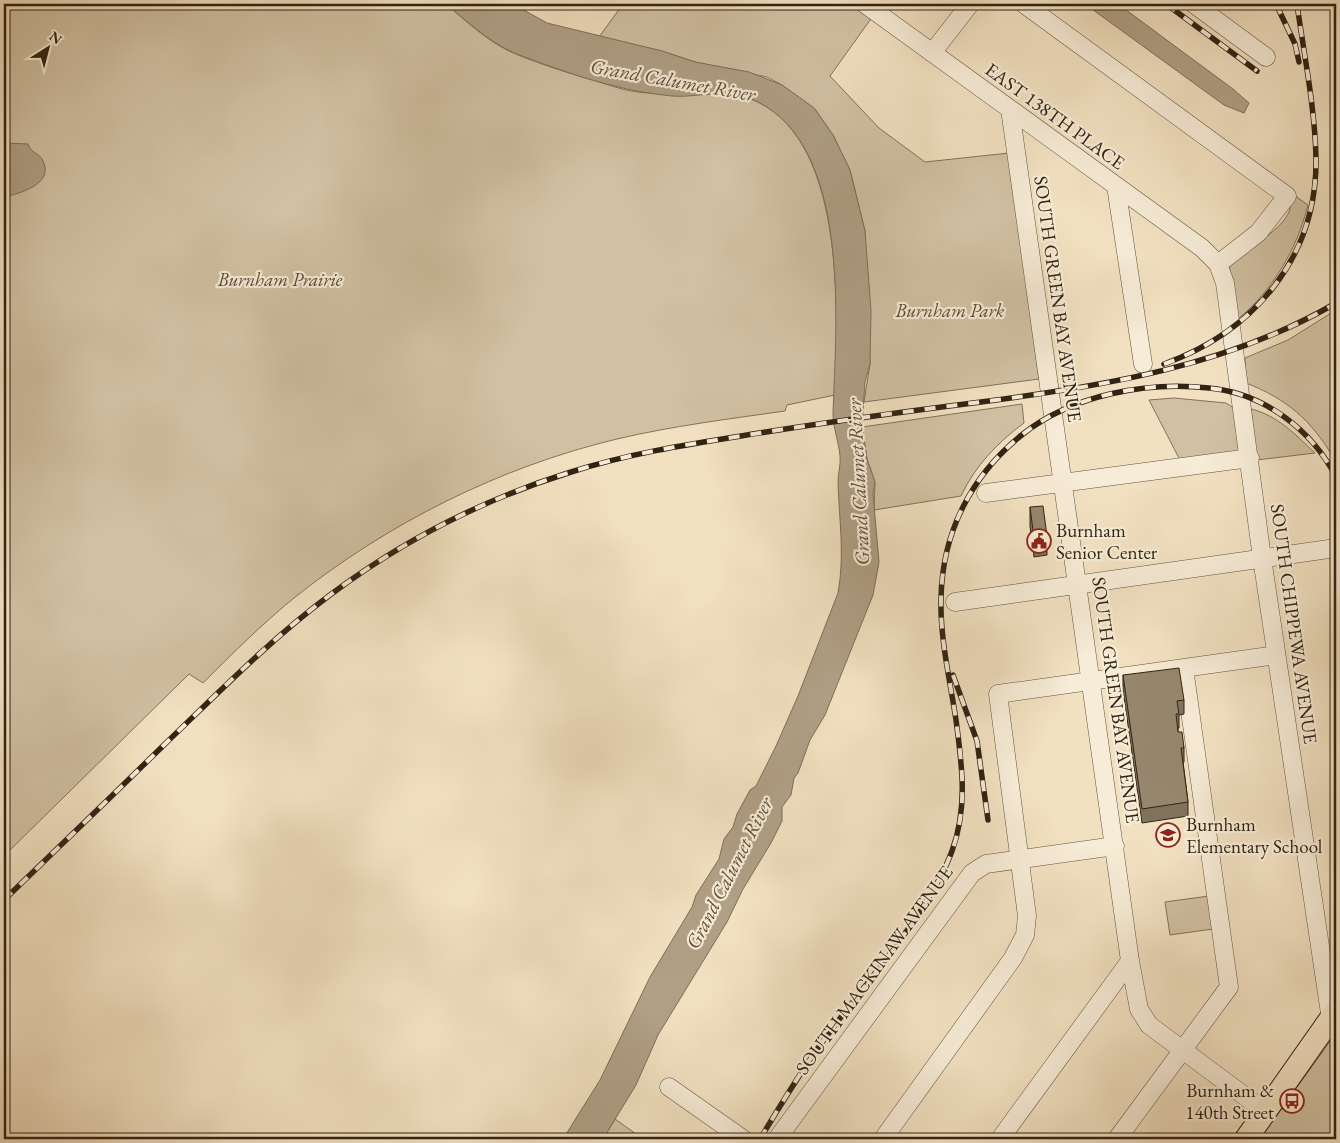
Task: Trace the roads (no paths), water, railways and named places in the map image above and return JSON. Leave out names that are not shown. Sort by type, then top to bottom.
[{"type":"main road","points":[[1246,1139],[1334,1016]]},
{"type":"street","name":"EAST 138TH PLACE","points":[[865,4],[1202,248],[1218,264]]},
{"type":"street","points":[[932,54],[970,4]]},
{"type":"street","points":[[1024,4],[1288,196],[1258,233],[1218,264]]},
{"type":"street","points":[[1194,4],[1266,57]]},
{"type":"street","name":"SOUTH GREEN BAY AVENUE","points":[[1010,109],[1130,961],[1139,1009],[1142,1017],[1148,1024],[1266,1112]]},
{"type":"street","points":[[1116,186],[1143,364]]},
{"type":"street","name":"SOUTH CHIPPEWA AVENUE","points":[[1218,264],[1225,283],[1276,655],[1334,1016]]},
{"type":"street","points":[[986,493],[1250,458]]},
{"type":"street","points":[[955,602],[1336,548]]},
{"type":"street","points":[[883,1139],[1020,947],[1027,926],[998,694],[1276,655]]},
{"type":"street","points":[[1117,1139],[1229,987],[1184,668]]},
{"type":"street","name":"SOUTH MACKINAW AVENUE","points":[[777,1139],[972,873],[986,864],[1115,846]]},
{"type":"street","points":[[1000,1139],[1130,961]]},
{"type":"street","points":[[669,1087],[743,1139]]},
{"type":"water","name":"Grand Calumet River","points":[[446,4],[513,4],[547,23],[662,51],[695,62],[749,72],[782,85],[814,108],[833,135],[850,170],[865,231],[871,311],[870,364],[865,382],[862,425],[867,459],[875,482],[873,494],[879,562],[873,595],[825,715],[810,740],[798,773],[794,778],[791,795],[782,807],[782,821],[743,889],[727,922],[658,1035],[636,1085],[603,1139],[563,1139],[600,1080],[650,977],[692,907],[696,895],[719,859],[724,839],[733,827],[737,814],[750,790],[756,786],[798,696],[838,593],[841,565],[838,482],[840,459],[833,414],[836,332],[831,237],[822,192],[806,152],[783,119],[749,98],[730,94],[672,96],[656,94],[623,88],[575,75],[508,50],[483,34]]},
{"type":"water","points":[[1085,4],[1118,4],[1233,89],[1249,103],[1244,113],[1224,105]]},
{"type":"water","points":[[4,143],[28,144],[42,158],[45,169],[44,176],[34,186],[4,197]]},
{"type":"railway","points":[[1166,4],[1257,71]]},
{"type":"railway","points":[[1276,4],[1295,44],[1299,62]]},
{"type":"railway","points":[[1164,364],[1196,350],[1226,332],[1252,311],[1274,286],[1292,258],[1305,228],[1313,195],[1316,159],[1311,101],[1297,4]]},
{"type":"railway","points":[[4,900],[226,685],[308,612],[357,575],[415,539],[475,509],[507,495],[571,472],[613,460],[656,451],[801,427],[1073,389],[1164,370],[1209,358],[1252,343],[1295,325],[1336,303]]},
{"type":"railway","points":[[760,1139],[819,1046],[914,921],[942,874],[952,851],[957,835],[962,802],[962,770],[942,629],[941,599],[943,575],[947,551],[963,507],[974,487],[988,468],[1023,434],[1064,409],[1087,400],[1136,389],[1185,386],[1229,391],[1249,397],[1267,406],[1284,417],[1314,444],[1336,477]]},
{"type":"railway","points":[[953,675],[977,741],[988,820]]},
{"type":"place","name":"Burnham Senior Center","points":[[1039,541]]},
{"type":"place","name":"Burnham Elementary School","points":[[1168,835]]},
{"type":"place","name":"Burnham & 140th Street","points":[[1292,1101]]},
{"type":"park label","name":"Burnham Prairie","points":[[280,279]]},
{"type":"park label","name":"Burnham Park","points":[[950,310]]}]
